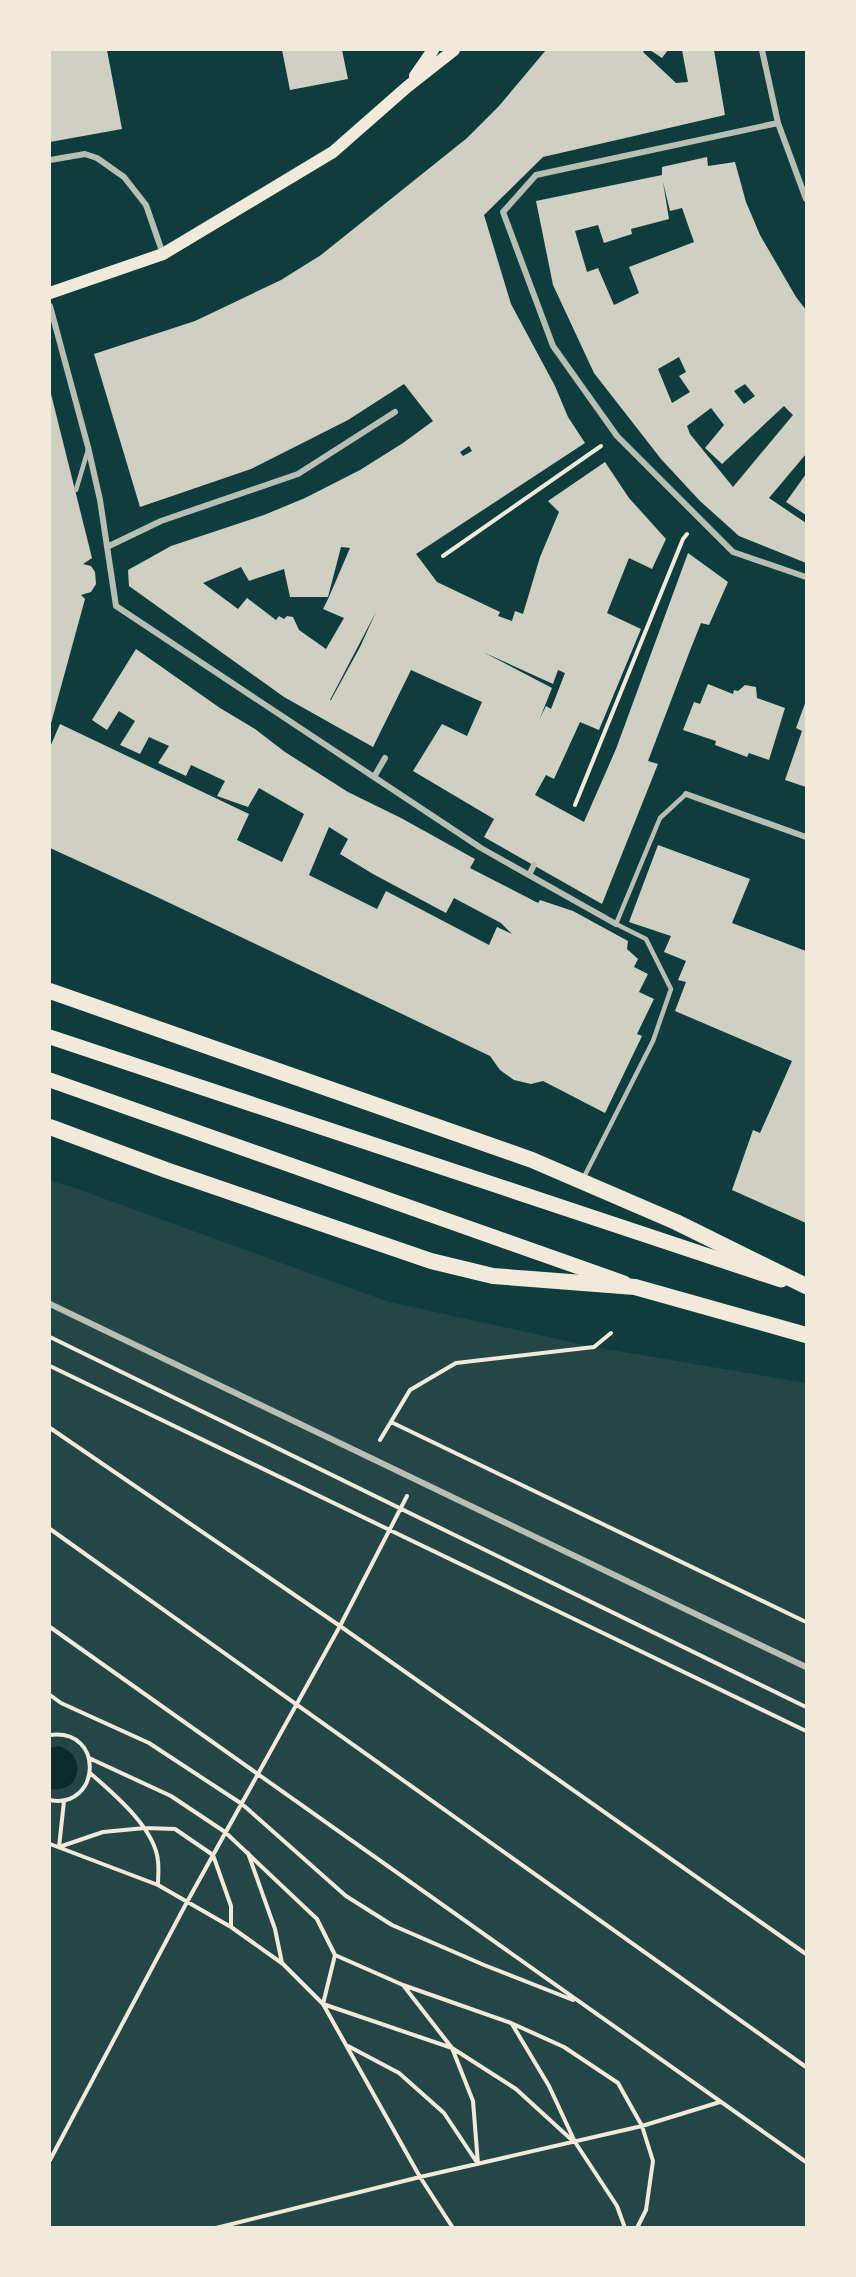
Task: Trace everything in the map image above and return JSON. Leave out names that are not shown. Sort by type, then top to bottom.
[{"type":"highway","points":[[50,991],[532,1160],[676,1222],[807,1287]]},
{"type":"highway","points":[[50,1127],[166,1170],[431,1261],[493,1276],[635,1287],[807,1335]]},
{"type":"main road","points":[[407,87],[433,50]]},
{"type":"main road","points":[[50,293],[163,254],[333,152],[407,87],[454,50]]},
{"type":"main road","points":[[50,1037],[807,1287]]},
{"type":"main road","points":[[50,1080],[635,1287]]},
{"type":"street","points":[[762,50],[778,123],[807,200]]},
{"type":"street","points":[[778,123],[536,175],[503,212],[553,346],[617,436],[733,552],[807,577]]},
{"type":"street","points":[[50,160],[85,154],[97,158],[124,177],[146,205],[163,254]]},
{"type":"street","points":[[50,306],[88,447],[116,606],[481,848],[616,924]]},
{"type":"street","points":[[107,547],[161,521],[298,474],[395,412]]},
{"type":"street","points":[[374,777],[385,758]]},
{"type":"street","points":[[686,794],[807,837]]},
{"type":"street","points":[[529,875],[534,865]]},
{"type":"street","points":[[50,1304],[807,1667]]},
{"type":"lane","points":[[76,490],[88,447]]},
{"type":"lane","points":[[581,1183],[653,1041],[671,989],[645,939],[616,924],[660,818],[686,794]]},
{"type":"path","points":[[443,556],[617,436]]},
{"type":"path","points":[[575,805],[683,539],[700,521]]},
{"type":"path","points":[[370,1458],[410,1390],[456,1363],[594,1347],[611,1333]]},
{"type":"path","points":[[50,1336],[807,1707]]},
{"type":"path","points":[[50,1366],[807,1731]]},
{"type":"path","points":[[391,1422],[807,1622]]},
{"type":"path","points":[[50,1428],[340,1626],[807,1954]]},
{"type":"path","points":[[50,2160],[225,1832],[340,1626],[416,1480]]},
{"type":"path","points":[[50,1529],[807,2067]]},
{"type":"path","points":[[50,1627],[807,2162]]},
{"type":"path","points":[[50,1695],[61,1703],[149,1743],[242,1804],[346,1896],[392,1925],[484,1965],[580,2002]]},
{"type":"path","points":[[50,1735],[70,1736],[86,1749],[90,1773],[81,1791],[64,1801],[50,1800]]},
{"type":"path","points":[[89,1758],[171,1796],[225,1832],[317,1919],[335,1955],[403,1985],[511,2023],[564,2048],[618,2083],[642,2126],[653,2161],[646,2210],[637,2228]]},
{"type":"path","points":[[90,1773],[124,1804],[145,1828],[158,1859],[158,1885]]},
{"type":"path","points":[[59,1847],[64,1801]]},
{"type":"path","points":[[59,1847],[103,1832],[145,1828],[175,1829],[213,1855],[231,1906],[231,1927]]},
{"type":"path","points":[[50,1844],[158,1885],[231,1927],[283,1964],[323,2004],[420,2177],[453,2228]]},
{"type":"path","points":[[248,1852],[275,1929],[283,1964]]},
{"type":"path","points":[[323,2004],[335,1955]]},
{"type":"path","points":[[403,1985],[452,2048],[473,2101],[478,2164]]},
{"type":"path","points":[[323,2004],[452,2048],[516,2089],[575,2142]]},
{"type":"path","points":[[511,2023],[549,2086],[575,2142],[617,2206],[625,2228]]},
{"type":"path","points":[[347,2046],[399,2073],[444,2113],[478,2164]]},
{"type":"path","points":[[216,2228],[420,2177],[642,2126],[720,2102]]},
{"type":"shaded area","points":[[50,1181],[389,1302],[594,1347],[806,1383],[806,2227],[50,2227]]},
{"type":"shaded area","points":[[59,1746],[74,1758],[77,1773],[68,1786],[50,1789],[50,1748]]},
{"type":"building","points":[[50,50],[107,50],[122,129],[50,142]]},
{"type":"building","points":[[282,50],[342,50],[348,79],[290,90]]},
{"type":"building","points":[[546,50],[645,50],[643,52],[676,83],[688,82],[682,50],[714,50],[725,115],[543,157],[484,215],[511,304],[555,386],[568,417],[585,443],[416,554],[437,582],[500,612],[498,616],[512,621],[515,611],[523,614],[540,557],[559,512],[548,501],[605,462],[629,498],[666,539],[652,569],[629,558],[607,613],[641,629],[599,730],[580,722],[554,779],[546,775],[535,795],[584,822],[616,749],[688,553],[728,582],[709,625],[701,623],[691,648],[648,761],[658,764],[602,904],[484,837],[494,819],[413,771],[442,724],[467,736],[482,702],[411,670],[373,747],[284,697],[129,586],[128,570],[171,546],[264,515],[305,498],[360,470],[433,421],[404,384],[348,420],[251,469],[140,507],[94,354],[195,321],[281,280],[321,255],[467,138],[499,106]],"holes":[[[469,446],[472,451],[463,456],[460,452]],[[341,547],[350,548],[323,609],[344,618],[326,649],[299,630],[293,617],[287,616],[284,619],[279,616],[276,620],[247,598],[238,609],[203,583],[241,567],[249,581],[284,569],[290,597],[328,597]],[[376,612],[360,647],[330,700]],[[483,652],[553,684],[558,670],[565,673],[551,709],[546,706],[540,718],[552,688]]]},
{"type":"building","points":[[650,50],[668,50],[662,58]]},
{"type":"building","points":[[707,157],[708,166],[735,162],[746,202],[760,235],[806,310],[806,454],[769,498],[806,523],[806,563],[739,536],[700,501],[661,459],[594,373],[553,285],[536,201],[662,175],[662,167]],"holes":[[[663,182],[670,211],[682,208],[694,242],[629,267],[639,293],[614,305],[598,268],[587,272],[575,231],[598,225],[604,243],[632,234],[631,229],[669,219]],[[679,357],[686,372],[679,376],[690,392],[672,403],[658,369]],[[745,384],[755,396],[744,404],[734,391]],[[784,406],[793,415],[733,487],[690,434],[687,426],[711,408],[724,425],[705,448],[722,464]]]},
{"type":"building","points":[[50,390],[92,558],[83,564],[91,566],[95,572],[96,584],[91,592],[81,595],[85,599],[50,727]]},
{"type":"building","points":[[806,474],[806,515],[786,502]]},
{"type":"building","points":[[136,649],[220,708],[255,729],[285,752],[348,792],[475,859],[470,868],[538,903],[540,900],[573,911],[628,941],[627,949],[638,959],[634,967],[648,974],[639,992],[654,999],[637,1034],[642,1036],[605,1113],[543,1081],[531,1084],[514,1080],[500,1070],[490,1056],[50,848],[50,747],[60,724],[249,814],[237,840],[282,862],[304,814],[259,788],[248,807],[217,796],[225,781],[191,765],[186,776],[158,763],[169,746],[149,737],[140,754],[120,745],[135,721],[119,711],[107,730],[92,720]],"holes":[[[329,827],[348,839],[340,854],[373,874],[446,913],[454,898],[501,923],[512,934],[497,927],[489,945],[386,891],[377,909],[309,875]]]},
{"type":"building","points":[[708,684],[733,694],[734,690],[738,691],[745,685],[756,687],[757,698],[785,708],[769,760],[749,753],[747,757],[715,745],[716,741],[683,730],[694,702],[700,704]]},
{"type":"building","points":[[806,701],[806,787],[785,780],[802,731],[796,728]]},
{"type":"building","points":[[658,845],[750,879],[732,923],[806,951],[806,1223],[732,1190],[753,1130],[760,1133],[792,1061],[675,1011],[686,982],[678,980],[686,961],[664,952],[671,936],[629,922]]}]
